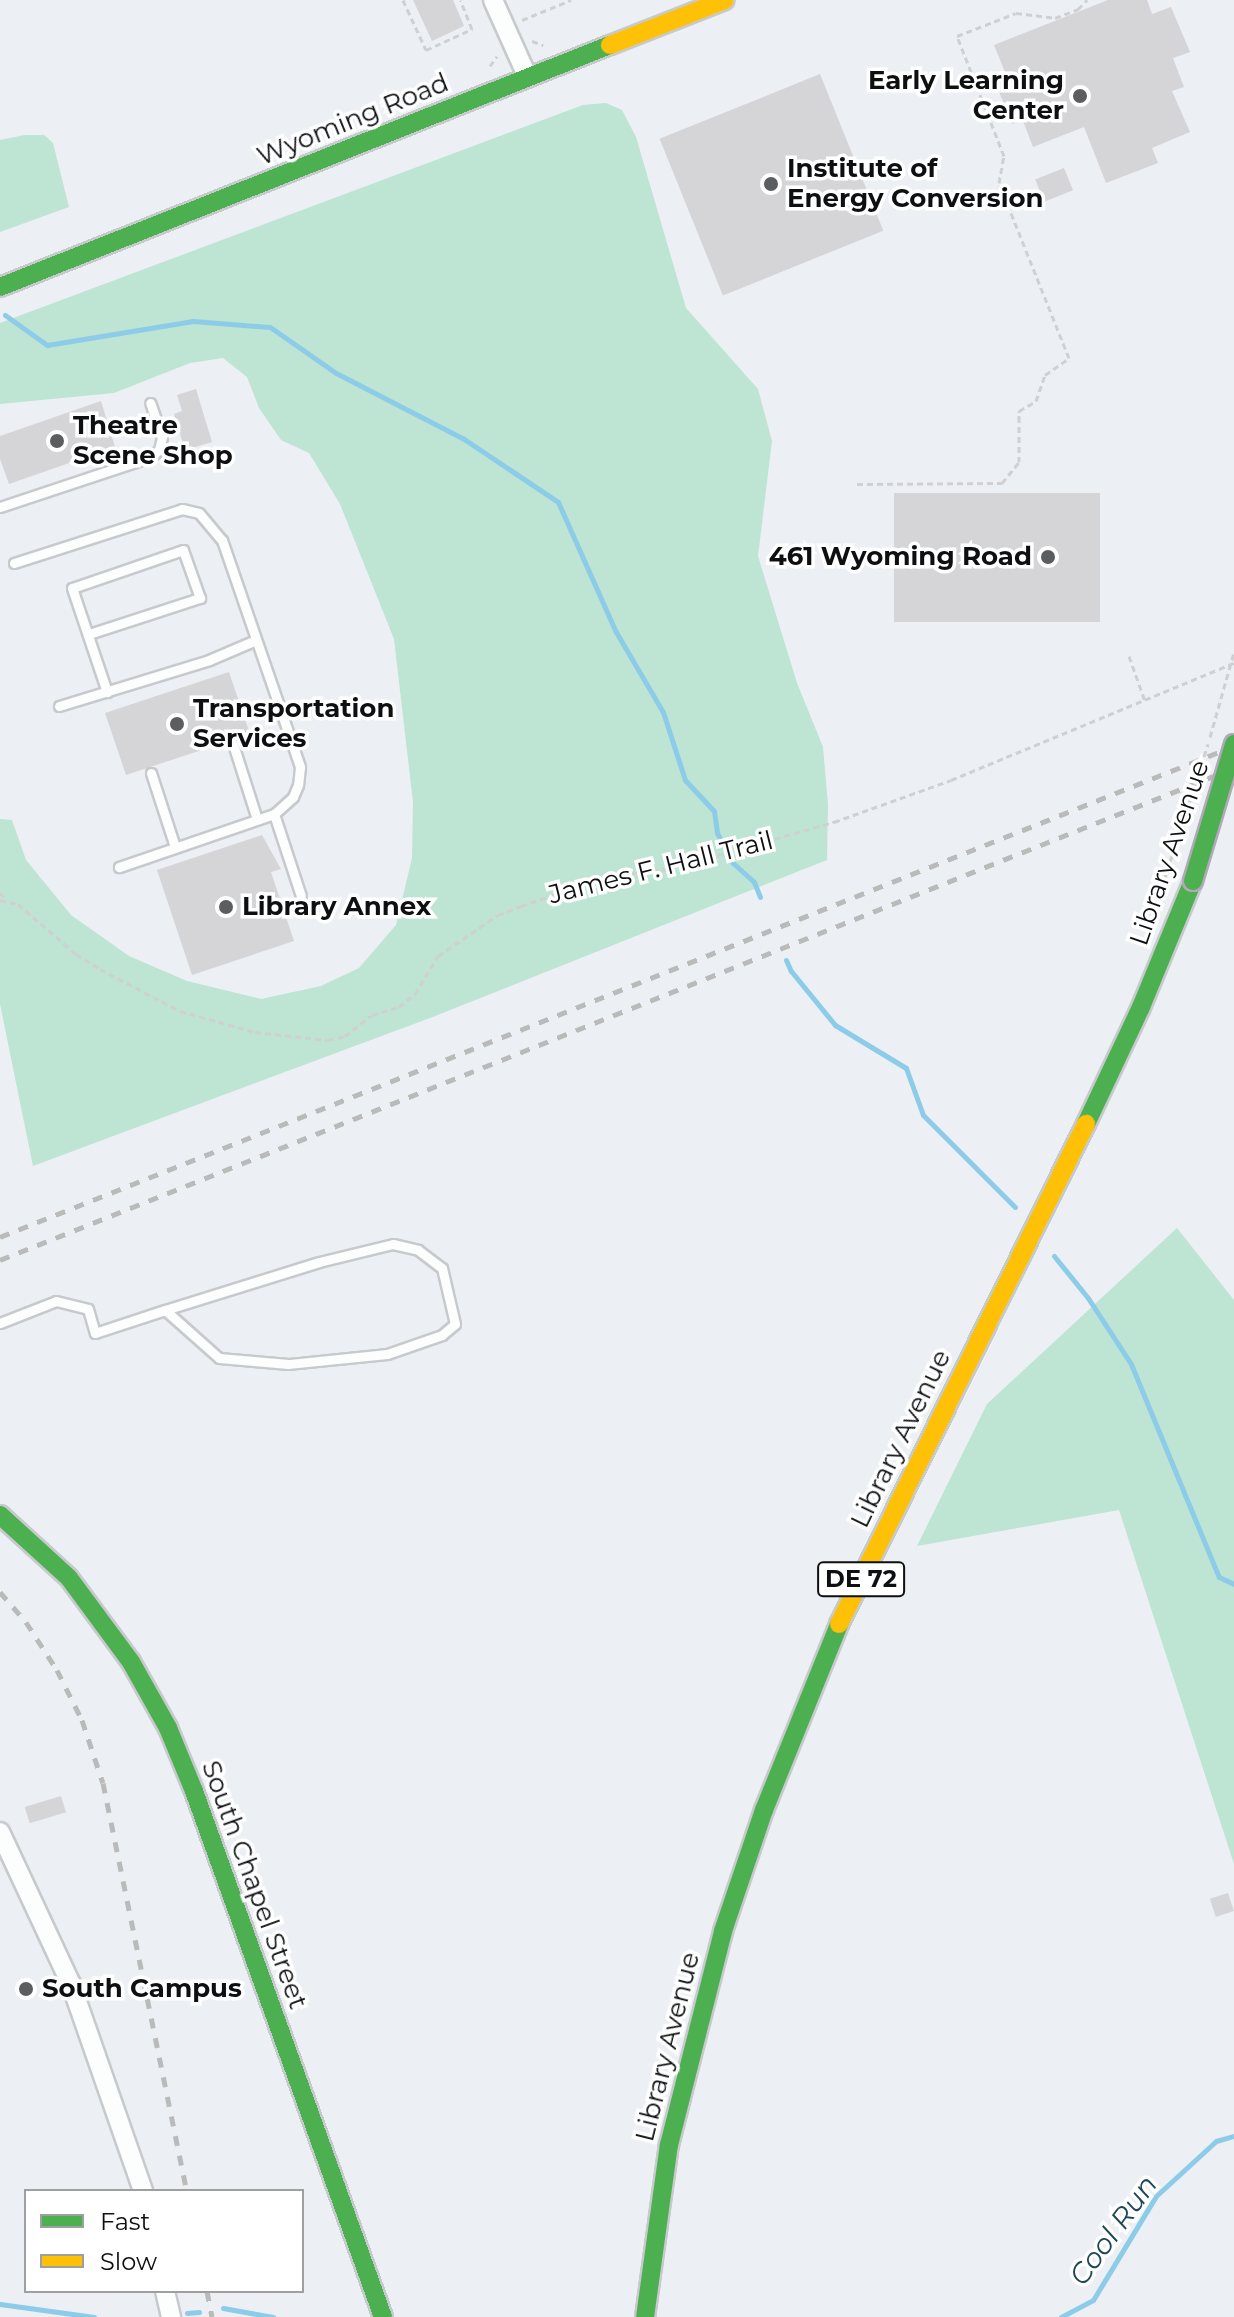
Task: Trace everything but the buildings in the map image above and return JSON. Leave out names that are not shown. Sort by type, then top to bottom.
[{"type":"main road","name":"Wyoming Road","points":[[0,287],[725,0]]},
{"type":"main road","name":"Library Avenue","points":[[645,2317],[669,2145],[723,1931],[764,1810],[834,1633],[1141,1007],[1193,881],[1234,744]]},
{"type":"main road","name":"South Chapel Street","points":[[0,1515],[69,1578],[131,1662],[168,1728],[194,1791],[383,2317]]},
{"type":"street","points":[[493,0],[528,78]]},
{"type":"street","points":[[0,1832],[71,1984],[142,2189]]},
{"type":"street","points":[[165,2293],[171,2317]]},
{"type":"lane","points":[[0,507],[150,457],[159,450],[162,437],[150,403]]},
{"type":"lane","points":[[14,563],[182,509],[199,513],[222,540],[300,767],[293,797],[274,814],[119,867]]},
{"type":"lane","points":[[89,634],[200,598],[183,550],[72,588],[107,692]]},
{"type":"lane","points":[[59,706],[209,660],[256,640]]},
{"type":"lane","points":[[233,744],[257,819]]},
{"type":"lane","points":[[151,773],[175,847]]},
{"type":"lane","points":[[274,814],[301,896]]},
{"type":"lane","points":[[0,1323],[56,1301],[88,1309],[95,1333],[165,1310],[319,1262],[393,1244],[418,1250],[442,1268],[455,1324],[442,1335],[387,1354],[288,1364],[219,1358],[165,1310]]},
{"type":"path","points":[[403,0],[426,50],[472,29],[460,0]]},
{"type":"path","points":[[519,21],[571,0]]},
{"type":"path","points":[[857,484],[1002,483],[1019,462],[1019,411],[1036,401],[1045,375],[1069,358],[999,183],[1004,156],[957,36],[1016,13],[1055,18],[1078,9],[1087,0]]},
{"type":"path","points":[[1158,899],[1234,652]]},
{"type":"path","points":[[1129,656],[1145,701]]},
{"type":"path","name":"James F. Hall Trail","points":[[0,893],[18,904],[76,954],[180,1011],[255,1032],[328,1040],[345,1036],[372,1015],[399,1007],[415,994],[438,956],[498,915],[612,875],[669,869],[834,822],[951,780],[1234,663]]},
{"type":"path","points":[[0,900],[7,900]]},
{"type":"green space","points":[[606,103],[622,110],[636,137],[686,308],[758,389],[772,441],[758,556],[797,683],[823,747],[828,805],[827,860],[430,1018],[33,1166],[0,1004],[0,819],[12,820],[26,860],[71,915],[129,956],[187,981],[261,999],[321,986],[359,968],[396,925],[412,858],[413,802],[394,639],[340,504],[309,453],[281,440],[259,408],[247,377],[223,358],[190,363],[114,393],[0,404],[0,323],[583,105]]},
{"type":"green space","points":[[44,135],[53,143],[69,207],[0,232],[0,140]]},
{"type":"green space","points":[[1177,1228],[1234,1300],[1234,1864],[1119,1510],[917,1546],[987,1404]]},
{"type":"waterway","points":[[5,315],[47,345],[193,321],[270,327],[336,373],[464,439],[558,502],[616,632],[663,712],[685,780],[714,811],[717,833],[733,863],[754,882],[760,897]]},
{"type":"waterway","points":[[786,960],[791,971],[835,1025],[906,1068],[923,1115],[1015,1207]]},
{"type":"waterway","points":[[1054,1256],[1088,1298],[1131,1364],[1219,1577],[1234,1584]]},
{"type":"waterway","name":"Cool Run","points":[[1061,2317],[1093,2300],[1156,2196],[1216,2141],[1234,2136]]},
{"type":"waterway","name":"Cool Run","points":[[0,2304],[94,2317]]},
{"type":"waterway","name":"Cool Run","points":[[223,2308],[273,2317]]},
{"type":"waterway","name":"Cool Run","points":[[187,2313],[199,2312]]},
{"type":"railway","points":[[0,1237],[1234,746]]},
{"type":"railway","points":[[0,1260],[1234,768]]},
{"type":"railway","points":[[0,1592],[26,1622],[57,1670],[82,1720],[103,1783],[187,2189]]},
{"type":"railway","points":[[207,2293],[212,2317]]},
{"type":"traffic: fast","points":[[0,287],[610,45]]},
{"type":"traffic: fast","points":[[1193,881],[1234,744]]},
{"type":"traffic: fast","points":[[1086,1124],[1141,1007],[1193,881]]},
{"type":"traffic: fast","points":[[0,1515],[69,1578],[131,1662],[168,1728],[194,1791],[383,2317]]},
{"type":"traffic: fast","points":[[645,2317],[669,2145],[723,1931],[764,1810],[839,1624]]},
{"type":"traffic: slow","points":[[610,45],[725,0]]},
{"type":"traffic: slow","points":[[839,1624],[1086,1124]]},
{"type":"place","name":"Early Learning Center","points":[[1080,96]]},
{"type":"place","name":"Institute of Energy Conversion","points":[[771,184]]},
{"type":"place","name":"Theatre Scene Shop","points":[[57,441]]},
{"type":"place","name":"461 Wyoming Road","points":[[1048,557]]},
{"type":"place","name":"Transportation Services","points":[[177,724]]},
{"type":"place","name":"Library Annex","points":[[226,907]]},
{"type":"place","name":"South Campus","points":[[26,1989]]}]
